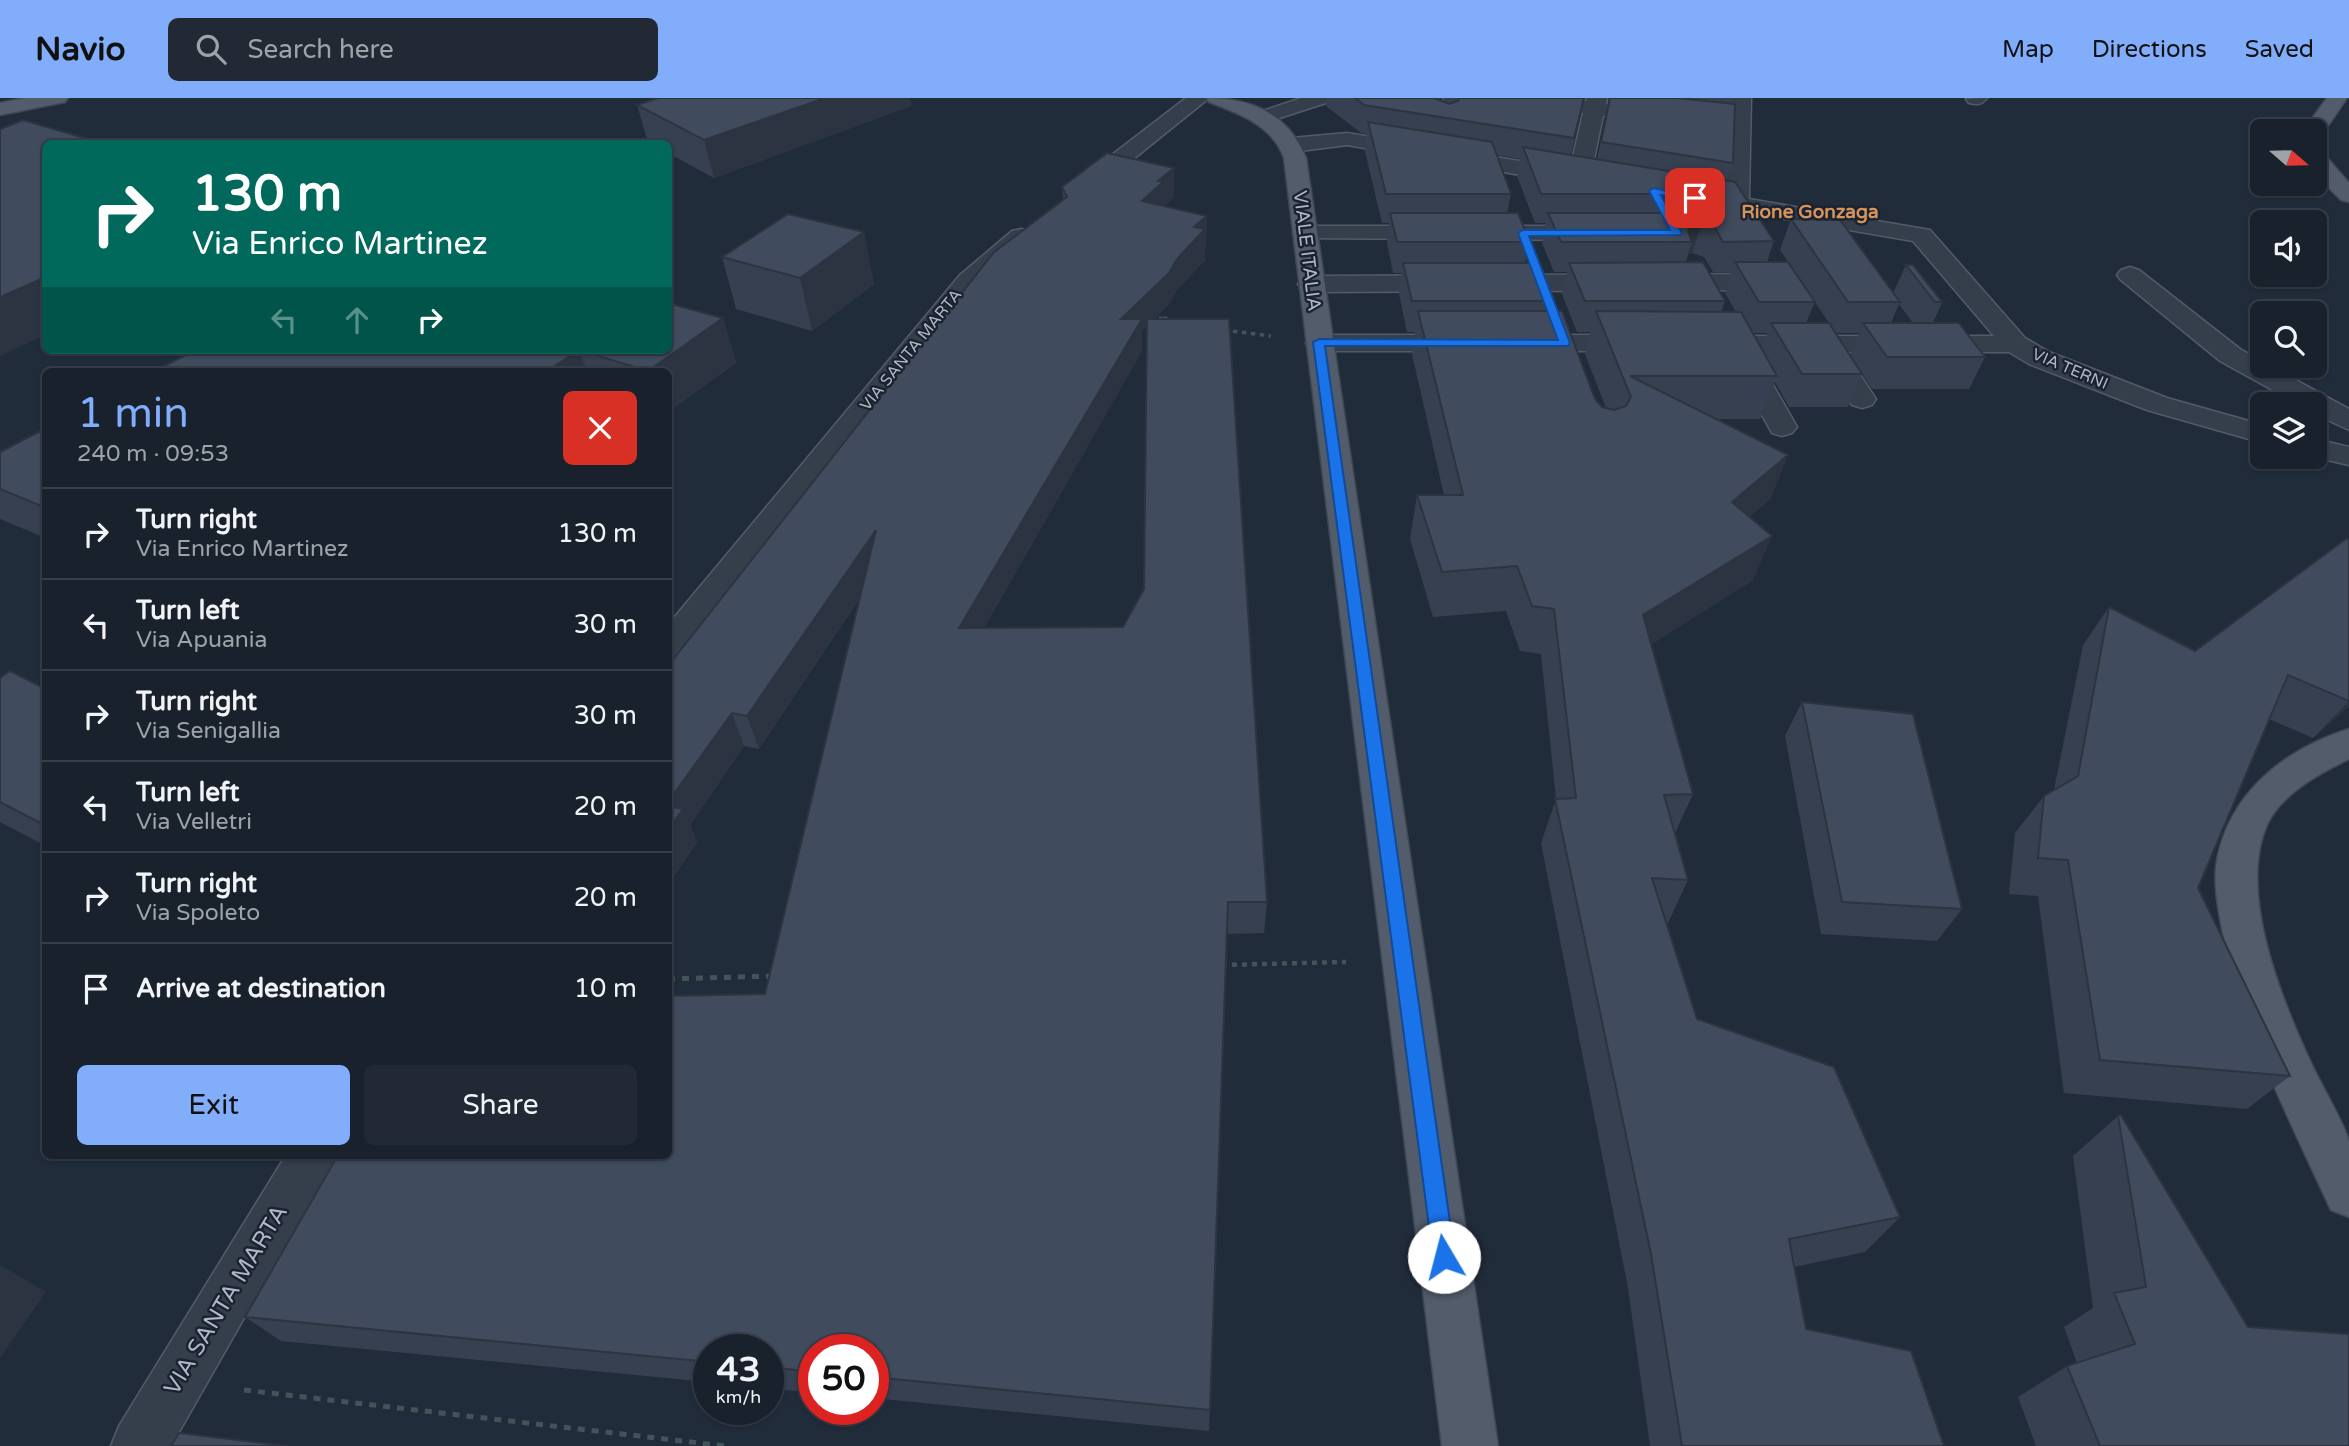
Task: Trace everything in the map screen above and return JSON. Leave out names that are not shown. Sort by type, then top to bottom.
[{"type":"main road","points":[[0,109],[58,98]]},
{"type":"main road","points":[[2322,119],[2337,98]]},
{"type":"main road","points":[[1214,99],[1277,126],[1292,145]]},
{"type":"main road","name":"VIALE ITALIA","points":[[1292,145],[1470,1446]]},
{"type":"main road","points":[[2328,174],[2349,195]]},
{"type":"main road","points":[[2349,743],[2320,756],[2286,778],[2261,803],[2246,826],[2239,852],[2237,884],[2242,926],[2254,974],[2278,1042],[2349,1193]]},
{"type":"street","points":[[1261,118],[1322,98]]},
{"type":"street","points":[[1389,98],[1444,124],[1454,98]]},
{"type":"street","points":[[1502,98],[1596,103],[1740,125]]},
{"type":"street","points":[[1677,195],[1737,204],[1741,98]]},
{"type":"street","name":"VIA SANTA MARTA","points":[[672,644],[969,280],[1049,215],[1214,99]]},
{"type":"street","points":[[1579,178],[1596,103]]},
{"type":"street","points":[[1292,145],[1346,139],[1511,199],[1621,233]]},
{"type":"street","points":[[1304,233],[1358,233],[1511,199],[1579,178],[1604,182]]},
{"type":"street","points":[[1511,199],[1557,324]]},
{"type":"street","name":"VIA TERNI","points":[[1737,204],[1921,235],[2015,344],[2039,358],[2157,404],[2250,430]]},
{"type":"street","points":[[1688,253],[1782,427]]},
{"type":"street","points":[[2130,275],[2230,355],[2349,421]]},
{"type":"street","points":[[1319,342],[1557,324],[1703,283],[1799,303],[1903,334],[2015,344]]},
{"type":"street","points":[[1311,284],[1366,284],[1557,324],[1677,344],[1737,344],[1799,303]]},
{"type":"street","points":[[1799,303],[1862,399]]},
{"type":"street","points":[[2327,450],[2349,456]]},
{"type":"street","name":"VIA SANTA MARTA","points":[[139,1446],[311,1159]]},
{"type":"path","points":[[1140,313],[1179,321]]},
{"type":"path","points":[[1219,329],[1319,342]]},
{"type":"path","points":[[1212,966],[1403,961]]},
{"type":"path","points":[[672,979],[780,976]]},
{"type":"path","points":[[177,1382],[725,1446]]},
{"type":"building","points":[[658,98],[825,98],[704,140],[637,105]]},
{"type":"building","points":[[1355,98],[1434,98],[1449,104],[1459,98],[1584,98],[1574,138],[1364,105]]},
{"type":"building","points":[[1610,98],[1677,98],[1735,104],[1733,163],[1601,142]]},
{"type":"building","points":[[23,120],[91,140],[42,140],[42,279],[0,297],[0,129]]},
{"type":"building","points":[[1368,122],[1492,142],[1511,194],[1386,194]]},
{"type":"building","points":[[1523,147],[1735,182],[1774,241],[1723,242],[1714,226],[1702,223],[1693,225],[1688,231],[1692,242],[1561,242],[1548,213],[1686,213],[1696,210],[1701,203],[1696,197],[1686,194],[1541,194]]},
{"type":"building","points":[[1107,153],[1174,168],[1158,181],[1163,182],[1142,201],[1207,216],[1194,227],[1205,229],[1177,259],[1169,273],[1121,319],[1142,319],[959,628],[1123,627],[1144,589],[1147,319],[1229,319],[1267,902],[1228,902],[1210,1410],[889,1379],[889,1334],[798,1334],[798,1370],[784,1369],[784,1334],[693,1334],[693,1360],[245,1317],[336,1159],[672,1159],[672,996],[765,994],[876,530],[747,716],[732,713],[672,796],[672,661],[994,252],[1067,197],[1062,187]]},
{"type":"building","points":[[1390,213],[1518,213],[1530,242],[1397,242]]},
{"type":"building","points":[[788,214],[864,232],[800,278],[722,257]]},
{"type":"building","points":[[1791,219],[1840,220],[1900,302],[1848,302]]},
{"type":"building","points":[[1703,262],[1725,301],[1585,301],[1569,263]]},
{"type":"building","points":[[1735,262],[1788,262],[1815,302],[1759,302]]},
{"type":"building","points":[[1403,263],[1537,263],[1551,301],[1412,301]]},
{"type":"building","points":[[1906,265],[1913,265],[1942,302],[1935,302]]},
{"type":"building","points":[[672,304],[723,318],[652,368],[638,368],[592,354],[672,354]]},
{"type":"building","points":[[1418,311],[1562,311],[1595,399],[1602,407],[1614,410],[1626,406],[1631,397],[1596,311],[1741,312],[1777,376],[1630,376],[1788,455],[1732,502],[1772,536],[1643,615],[1693,794],[1664,795],[1688,880],[1652,878],[1697,1019],[1834,1067],[1900,1217],[1789,1239],[1806,1329],[1911,1351],[1944,1446],[1682,1446],[1651,1254],[1555,799],[1576,798],[1554,609],[1532,606],[1517,566],[1442,572],[1417,495],[1463,495]]},
{"type":"building","points":[[1771,323],[1829,323],[1862,374],[1802,374]]},
{"type":"building","points":[[1863,323],[1959,323],[1985,357],[1887,357]]},
{"type":"building","points":[[187,354],[573,354],[552,368],[161,368]]},
{"type":"building","points":[[42,430],[42,506],[0,489],[0,452]]},
{"type":"building","points":[[2347,538],[2349,701],[2288,675],[2198,888],[2290,1076],[2100,1060],[2068,860],[2038,858],[2044,796],[2078,776],[2109,607],[2195,651]]},
{"type":"building","points":[[10,671],[42,687],[42,824],[0,802],[0,678]]},
{"type":"building","points":[[1802,702],[1913,714],[1962,909],[1842,902]]},
{"type":"building","points":[[672,807],[683,809],[672,824]]},
{"type":"building","points":[[2121,1115],[2248,1327],[2349,1334],[2349,1446],[2100,1446],[2067,1366],[2135,1344],[2114,1293],[2146,1287],[2118,1116]]},
{"type":"building","points":[[179,1433],[288,1446],[171,1446]]},
{"type":"district","name":"Rione Gonzaga","points":[[1810,212]]},
{"type":"route","points":[[1444,1257],[1319,342],[1564,343],[1523,233],[1677,233],[1654,191],[1695,198]]}]
